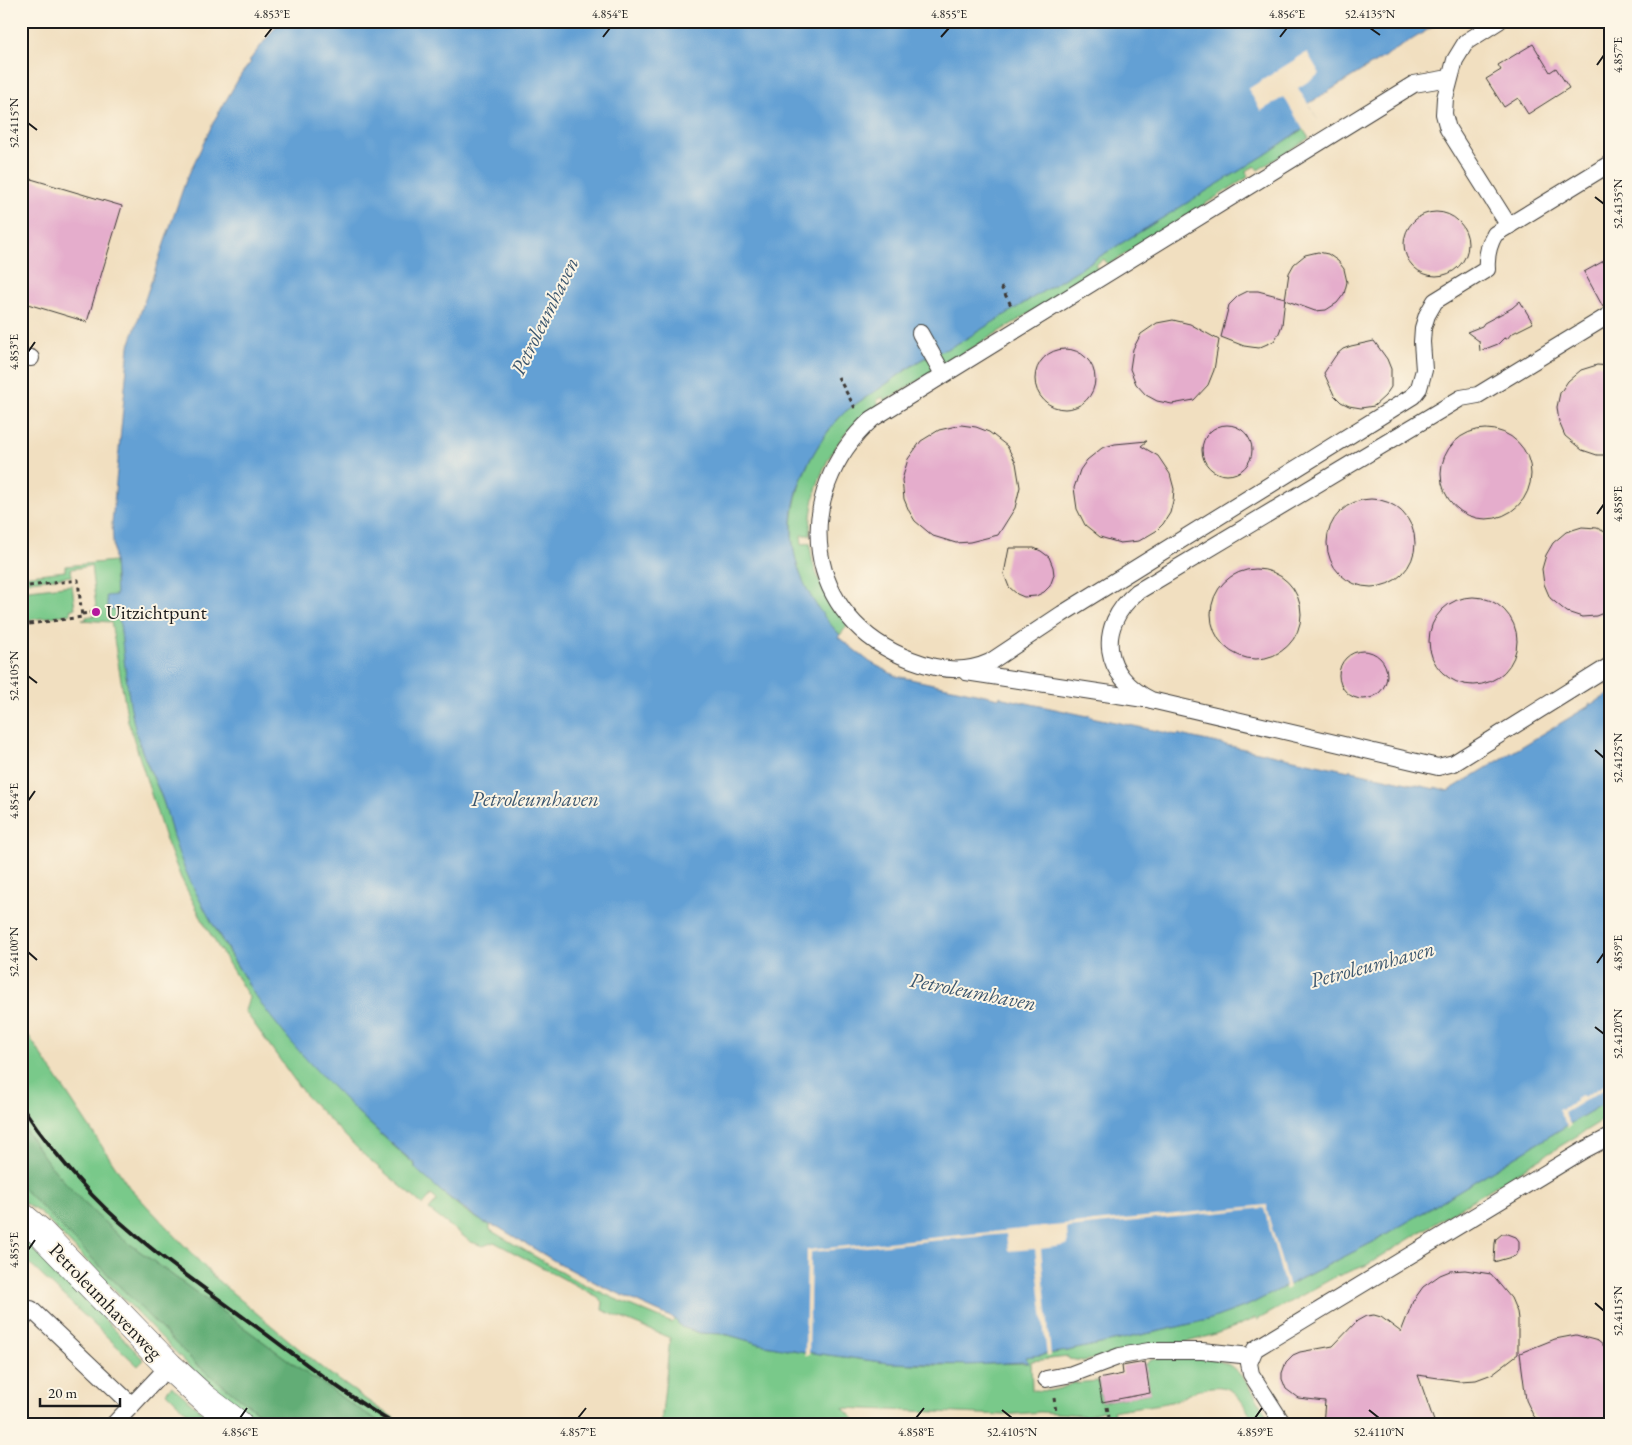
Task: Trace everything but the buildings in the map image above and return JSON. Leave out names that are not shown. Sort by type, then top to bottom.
[{"type":"street","name":"Petroleumhavenweg","points":[[21,1216],[39,1231],[169,1366],[238,1424]]},
{"type":"lane","points":[[1499,21],[1466,42],[1455,60],[1449,78],[1444,114],[1448,129],[1509,226]]},
{"type":"lane","points":[[1449,78],[1414,84],[941,370],[879,414],[864,426],[839,459],[824,496],[818,528],[821,564],[828,583],[848,615],[862,630],[878,643],[899,655],[922,664],[1151,700],[1438,767],[1454,762],[1611,665]]},
{"type":"lane","points":[[956,670],[979,667],[990,662],[1062,614],[1413,396],[1423,378],[1423,328],[1427,315],[1435,301],[1487,269],[1486,257],[1489,245],[1495,234],[1611,163]]},
{"type":"lane","points":[[1151,700],[1138,694],[1127,685],[1118,673],[1112,660],[1111,629],[1125,602],[1137,592],[1461,398],[1478,395],[1611,314]]},
{"type":"lane","points":[[920,333],[941,370]]},
{"type":"lane","points":[[1283,1424],[1251,1374],[1250,1356],[1255,1349],[1584,1150],[1611,1136]]},
{"type":"lane","points":[[21,1322],[31,1309],[132,1405]]},
{"type":"lane","points":[[1046,1379],[1072,1374],[1120,1356],[1149,1351],[1202,1351],[1250,1356]]},
{"type":"lane","points":[[114,1424],[169,1366]]},
{"type":"path","points":[[1002,287],[1015,311]]},
{"type":"path","points":[[838,377],[858,414]]},
{"type":"path","points":[[21,587],[78,580],[82,614]]},
{"type":"path","points":[[21,626],[82,617],[82,614],[96,612]]},
{"type":"path","points":[[1055,1402],[1056,1412]]},
{"type":"path","points":[[1107,1407],[1109,1418]]},
{"type":"green space","points":[[1303,129],[1309,138],[1258,170],[1255,166],[1246,171],[1248,177],[1108,265],[1104,259],[1095,265],[1099,271],[885,401],[883,397],[877,400],[879,405],[849,429],[837,444],[820,478],[814,497],[810,535],[801,535],[802,544],[810,543],[814,567],[823,587],[848,625],[840,635],[820,612],[807,592],[796,562],[792,538],[793,515],[798,492],[806,470],[830,429],[846,411],[921,360],[964,340],[1265,155]]},
{"type":"green space","points":[[114,561],[116,595],[108,609],[118,609],[131,705],[140,746],[163,800],[175,842],[192,881],[212,923],[260,1000],[316,1069],[380,1134],[441,1191],[471,1214],[490,1225],[490,1230],[575,1280],[672,1323],[675,1319],[681,1327],[700,1333],[725,1334],[760,1344],[798,1351],[889,1363],[937,1365],[1028,1363],[1026,1357],[1067,1351],[1169,1329],[1211,1319],[1249,1305],[1379,1239],[1611,1099],[1611,1115],[1367,1265],[1335,1277],[1257,1320],[1255,1318],[1214,1334],[1149,1350],[1083,1361],[1069,1359],[1068,1357],[1031,1361],[1032,1390],[1049,1391],[1073,1383],[1098,1381],[1102,1402],[1150,1393],[1145,1365],[1149,1360],[1179,1358],[1216,1360],[1225,1363],[1238,1372],[1249,1386],[1272,1424],[1255,1424],[1239,1398],[1227,1388],[1219,1387],[1196,1391],[1171,1402],[1158,1405],[1113,1411],[1115,1418],[1105,1419],[1103,1411],[1086,1416],[1040,1412],[1004,1415],[843,1408],[859,1424],[661,1424],[670,1338],[602,1310],[603,1302],[598,1297],[494,1242],[483,1246],[471,1242],[429,1210],[437,1200],[431,1195],[423,1205],[364,1155],[305,1095],[245,1011],[249,997],[206,927],[181,878],[164,835],[128,721],[111,622],[82,620],[86,620],[86,617],[97,615],[91,566],[71,569],[72,576],[21,582],[21,576],[65,571],[65,566]]},
{"type":"green space","points":[[72,585],[75,608],[70,610],[71,614],[21,621],[21,591]]},
{"type":"green space","points":[[21,1024],[129,1187],[216,1279],[322,1368],[404,1424],[383,1424],[314,1379],[119,1236],[81,1200],[49,1164],[21,1124]]},
{"type":"green space","points":[[21,1124],[49,1164],[81,1200],[119,1236],[314,1379],[383,1424],[273,1424],[196,1364],[21,1186]]},
{"type":"green space","points":[[21,1186],[196,1364],[273,1424],[259,1424],[194,1371],[39,1212],[21,1201]]},
{"type":"green space","points":[[21,1233],[144,1360],[138,1366],[21,1256]]},
{"type":"green space","points":[[172,1386],[216,1424],[199,1424],[166,1392]]},
{"type":"water","name":"Petroleumhaven","points":[[280,21],[1442,21],[1308,104],[1317,119],[1265,155],[964,340],[947,349],[933,353],[911,366],[849,409],[835,422],[822,440],[800,482],[794,505],[792,528],[794,551],[800,573],[810,594],[823,615],[840,635],[838,637],[870,662],[896,676],[999,698],[1000,696],[1349,771],[1350,769],[1435,789],[1435,787],[1448,791],[1589,706],[1589,704],[1611,693],[1611,1099],[1379,1239],[1249,1305],[1211,1319],[1169,1329],[1067,1351],[1026,1357],[1028,1364],[1025,1362],[969,1365],[889,1363],[798,1351],[760,1344],[725,1334],[700,1333],[681,1327],[675,1319],[602,1286],[558,1263],[498,1227],[484,1223],[443,1193],[415,1168],[415,1164],[329,1084],[271,1018],[254,994],[210,919],[183,864],[163,801],[140,746],[130,705],[118,609],[108,610],[106,596],[116,595],[112,523],[129,346],[186,180],[215,119],[242,73],[251,62],[249,61]]},
{"type":"pier","points":[[1307,52],[1320,74],[1298,88],[1319,121],[1304,131],[1284,97],[1261,111],[1248,89]]},
{"type":"pier","points":[[1611,1081],[1611,1085],[1564,1113],[1571,1126],[1568,1128],[1558,1110],[1562,1110],[1576,1101],[1575,1099],[1582,1095],[1584,1097]]},
{"type":"pier","points":[[1267,1205],[1267,1211],[1289,1288],[1286,1290],[1264,1208],[1067,1228],[1068,1245],[1041,1249],[1051,1356],[1047,1357],[1035,1249],[1008,1251],[1006,1234],[811,1252],[809,1355],[805,1355],[807,1250]]},
{"type":"railway","points":[[21,1105],[73,1174],[130,1231],[308,1365],[394,1424]]},
{"type":"place","name":"Uitzichtpunt","points":[[96,612]]}]
